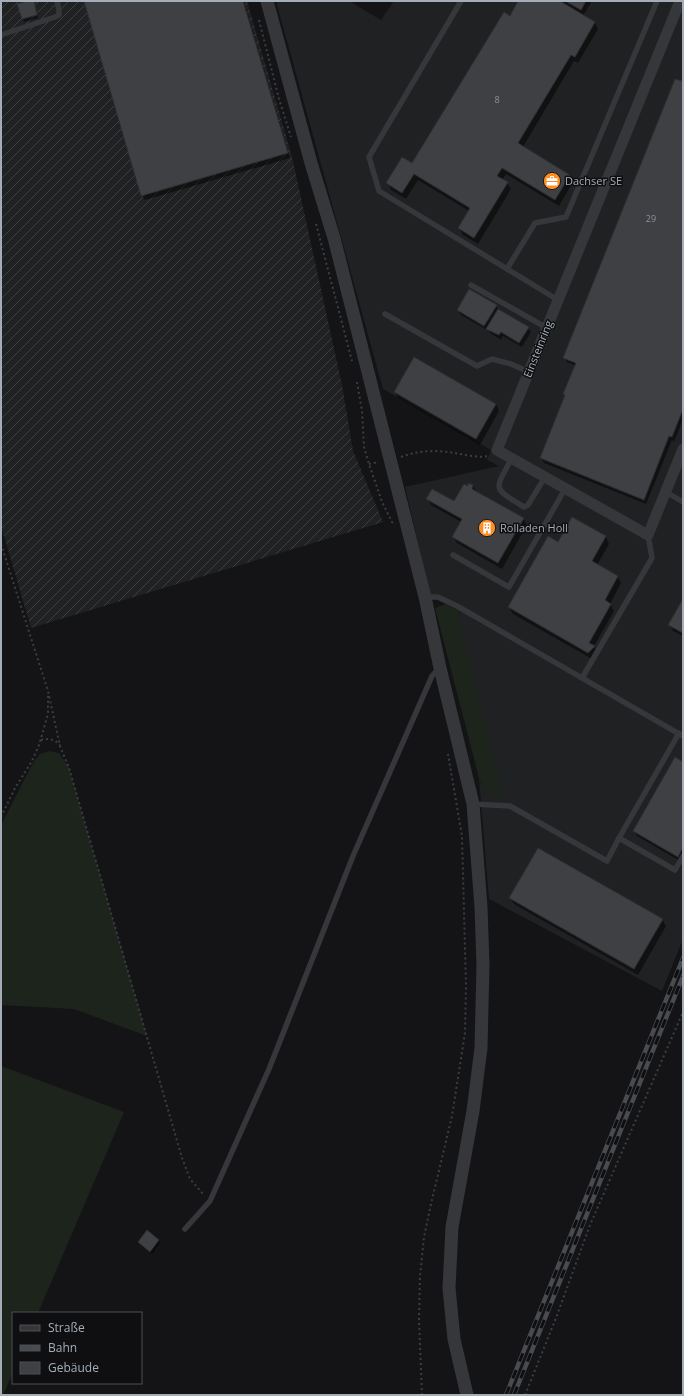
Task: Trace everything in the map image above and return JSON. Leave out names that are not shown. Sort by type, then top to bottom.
[{"type":"street","points":[[267,1],[311,163],[334,238],[425,597],[440,668],[473,804],[484,965],[481,1048],[473,1110],[452,1227],[449,1288],[454,1339],[468,1395]]},
{"type":"street","name":"Einsteinring","points":[[497,450],[680,1]]},
{"type":"street","points":[[497,450],[648,536],[683,449]]},
{"type":"lane","points":[[1,35],[59,15],[57,1]]},
{"type":"lane","points":[[461,1],[369,156],[379,191],[558,300]]},
{"type":"lane","points":[[507,269],[535,223],[566,217],[657,1]]},
{"type":"lane","points":[[471,285],[547,328]]},
{"type":"lane","points":[[385,314],[477,366],[492,359],[511,364],[529,372]]},
{"type":"lane","points":[[512,458],[498,483],[498,488],[502,493],[524,507],[528,505],[545,477]]},
{"type":"lane","points":[[453,555],[509,587],[565,488]]},
{"type":"lane","points":[[666,492],[683,502]]},
{"type":"lane","points":[[582,678],[652,558],[648,536]]},
{"type":"lane","points":[[425,597],[438,597],[457,606],[681,734],[606,861],[510,806],[473,804]]},
{"type":"lane","points":[[184,1229],[210,1201],[269,1068],[356,849],[432,676],[440,668]]},
{"type":"lane","points":[[619,838],[675,870],[683,856]]},
{"type":"path","points":[[258,16],[279,99],[293,144]]},
{"type":"path","points":[[316,221],[354,368]]},
{"type":"path","points":[[356,375],[362,411],[364,447],[382,502],[396,532]]},
{"type":"path","points":[[400,457],[418,452],[440,451],[480,457],[489,456],[497,450]]},
{"type":"path","points":[[369,464],[383,461]]},
{"type":"path","points":[[1,544],[48,691],[60,746],[69,768],[182,1158],[190,1179],[210,1201]]},
{"type":"path","points":[[1,817],[15,788],[32,761],[41,740],[48,714],[48,691]]},
{"type":"path","points":[[41,740],[45,738],[56,740],[60,746]]},
{"type":"path","points":[[422,1395],[419,1320],[420,1276],[424,1237],[430,1204],[452,1116],[465,1033],[466,986],[462,836],[447,747]]},
{"type":"path","points":[[526,1395],[590,1225],[683,1012]]},
{"type":"shaded area","points":[[1,1],[247,1],[292,157],[342,385],[353,451],[383,522],[31,628],[1,526]]},
{"type":"shaded area","points":[[276,1],[349,1],[381,20],[394,1],[683,1],[683,939],[662,991],[489,899],[479,778],[483,787],[458,617],[461,611],[431,597],[405,487],[499,466],[487,460],[491,450],[383,389]]},
{"type":"shaded area","points":[[446,604],[461,611],[458,617],[504,798],[488,791],[483,786],[479,778],[435,608]]},
{"type":"shaded area","points":[[49,751],[59,753],[69,768],[147,1036],[74,1009],[1,1005],[1,825],[33,763],[40,754]]},
{"type":"shaded area","points":[[1,1066],[124,1112],[38,1312],[12,1312],[12,1375],[3,1395],[1,1395]]},
{"type":"building","points":[[27,1],[34,1],[37,15],[22,19],[17,4]]},
{"type":"building","points":[[84,1],[243,1],[288,153],[141,196]]},
{"type":"building","points":[[518,1],[560,1],[595,22],[575,57],[571,55],[518,143],[570,175],[555,200],[502,168],[497,176],[508,182],[474,238],[458,228],[470,208],[414,174],[402,193],[386,183],[402,157],[412,163],[504,12],[510,16]]},
{"type":"building","points":[[565,1],[586,1],[581,10]]},
{"type":"building","points":[[683,78],[683,409],[672,437],[669,436],[644,500],[540,458],[576,363],[563,358],[675,79],[682,81]]},
{"type":"building","points":[[469,289],[497,305],[484,326],[457,310]]},
{"type":"building","points":[[498,309],[529,327],[519,343],[501,332],[499,335],[486,329]]},
{"type":"building","points":[[414,357],[496,404],[476,439],[394,392]]},
{"type":"building","name":"Rolladen Holl","points":[[468,483],[473,485],[472,489],[524,518],[498,563],[452,537],[462,519],[426,499],[432,489],[454,501],[464,484],[468,486]]},
{"type":"building","points":[[572,517],[606,536],[592,561],[618,576],[605,600],[611,604],[589,643],[595,646],[588,653],[508,607],[548,536],[558,542]]},
{"type":"building","points":[[683,599],[683,633],[668,625]]},
{"type":"building","points":[[675,757],[683,762],[683,847],[678,857],[633,831]]},
{"type":"building","points":[[538,848],[663,919],[634,969],[509,898]]},
{"type":"building","points":[[147,1230],[159,1240],[150,1252],[138,1242]]},
{"type":"railway","points":[[506,1395],[683,958]]},
{"type":"railway","points":[[514,1395],[683,976]]},
{"type":"place","name":"Dachser SE","points":[[552,181]]},
{"type":"place","name":"Rolladen Holl","points":[[487,528]]}]
